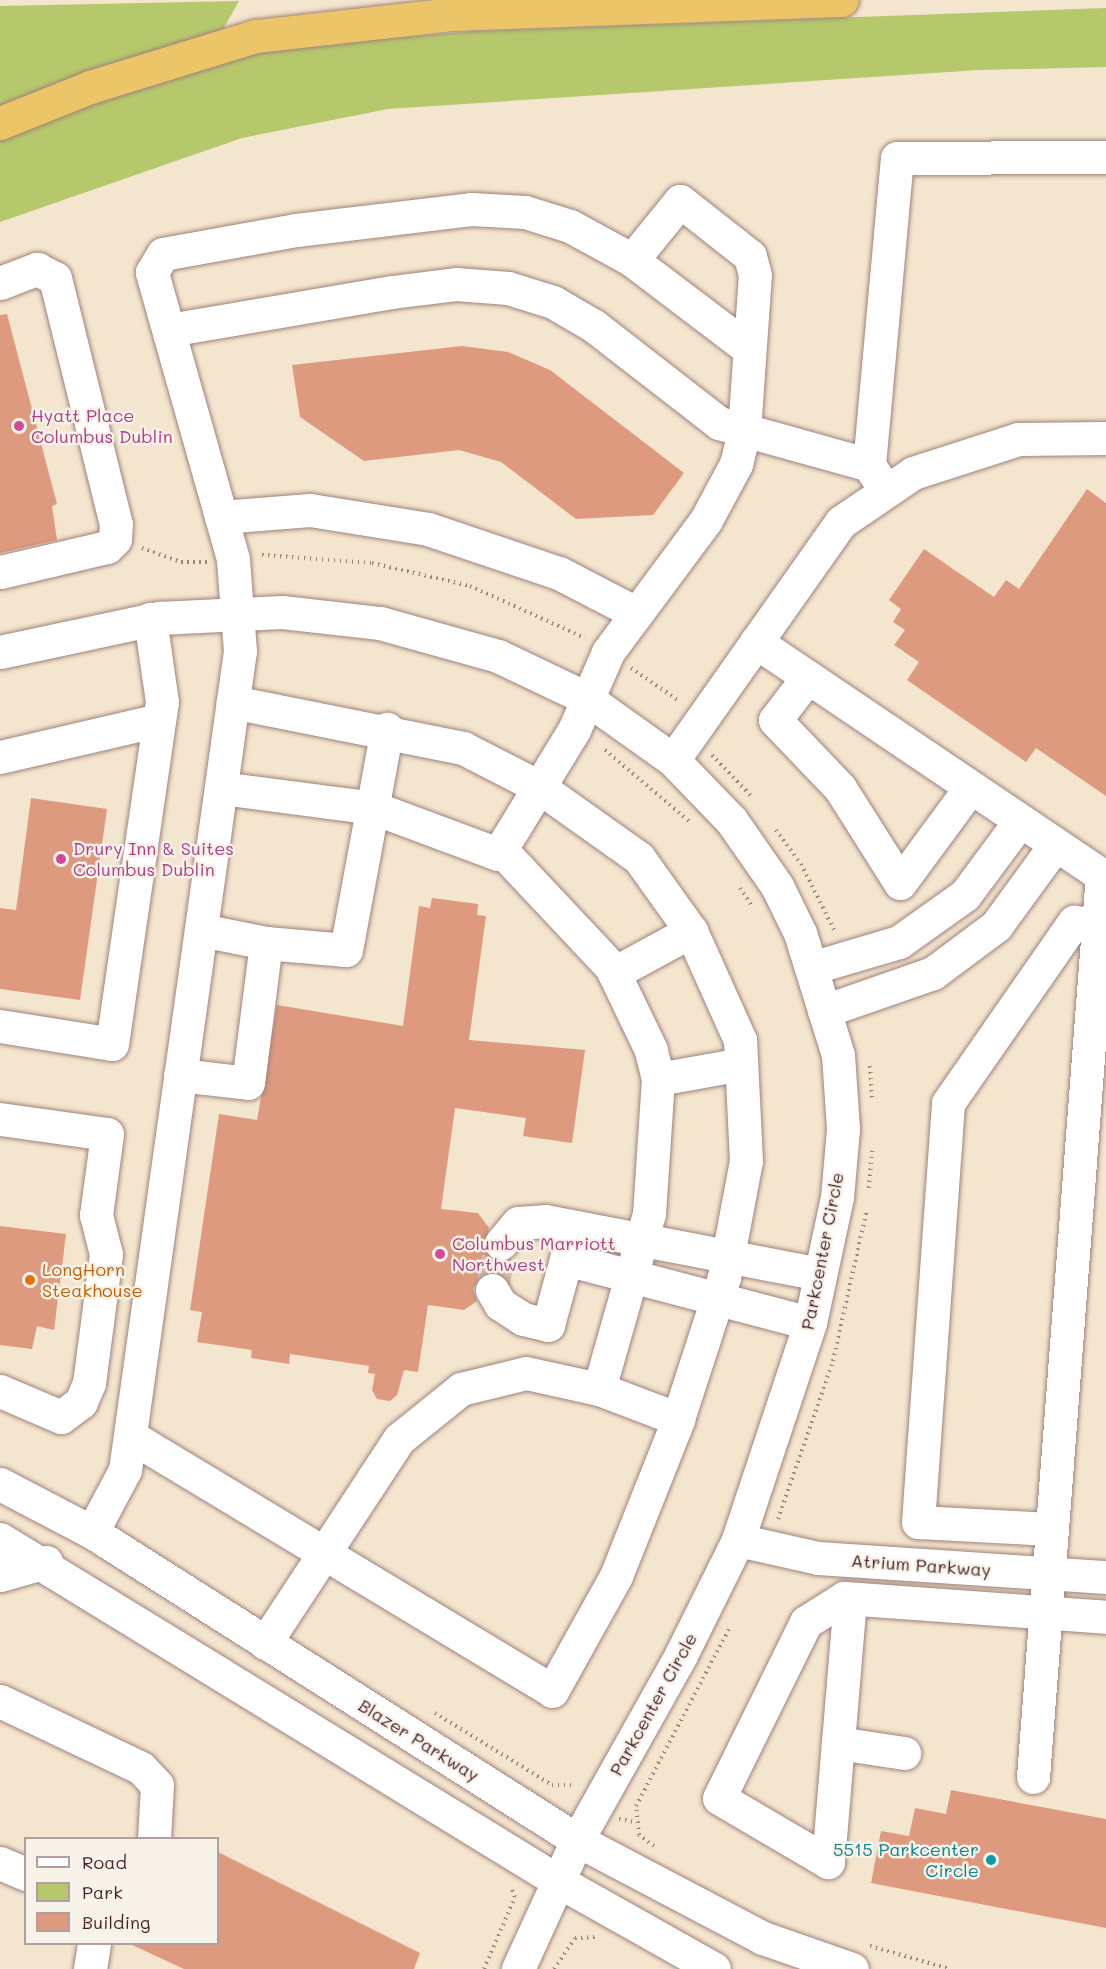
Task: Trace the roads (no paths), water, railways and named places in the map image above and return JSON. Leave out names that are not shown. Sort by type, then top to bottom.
[{"type":"highway","points":[[0,123],[90,87],[256,36],[453,14],[842,0]]},
{"type":"street","points":[[673,760],[841,522],[878,478],[897,158],[1106,157]]},
{"type":"street","points":[[221,789],[374,808],[498,854],[539,787],[608,652],[706,520],[736,464],[744,431],[748,348],[755,275],[750,256],[680,201],[632,260]]},
{"type":"street","points":[[92,1532],[121,1487],[130,1437],[233,702],[241,612],[221,517],[152,272],[163,254],[318,226],[471,209],[525,212],[570,226],[632,260],[748,348]]},
{"type":"street","points":[[0,282],[37,269],[56,278],[116,524],[115,539],[107,548],[0,572]]},
{"type":"street","points":[[169,330],[456,284],[508,288],[553,302],[594,326],[719,423],[878,478],[914,473],[1018,439],[1106,438]]},
{"type":"street","points":[[221,517],[310,510],[428,529],[559,573],[636,613]]},
{"type":"street","name":"Parkcenter Circle","points":[[0,652],[150,619],[241,612],[334,615],[411,631],[498,656],[586,698],[673,760],[731,820],[777,886],[811,968],[838,1055],[843,1129],[837,1197],[810,1323],[738,1540],[681,1655],[577,1840],[518,1969]]},
{"type":"street","points":[[0,1026],[112,1044],[162,702],[150,619]]},
{"type":"street","points":[[756,642],[1104,877],[1098,925],[1033,1777]]},
{"type":"street","points":[[807,677],[775,720],[840,788],[900,883],[970,788]]},
{"type":"street","points":[[130,1437],[552,1691],[616,1576],[678,1419],[718,1295],[746,1161],[740,1040],[691,931],[639,858],[539,787],[463,748],[387,729],[233,702]]},
{"type":"street","points":[[0,757],[159,720]]},
{"type":"street","points":[[201,930],[266,943],[346,950],[387,729]]},
{"type":"street","points":[[811,968],[899,942],[965,895],[1020,821]]},
{"type":"street","points":[[824,1011],[933,973],[996,926],[1055,845]]},
{"type":"street","points":[[501,850],[614,973],[651,1050],[658,1078],[649,1214],[599,1389]]},
{"type":"street","points":[[1051,1528],[918,1522],[948,1103],[1074,922],[1098,925]]},
{"type":"street","points":[[614,973],[691,931]]},
{"type":"street","points":[[180,1075],[248,1083],[266,943]]},
{"type":"street","points":[[658,1078],[741,1064]]},
{"type":"street","points":[[0,1119],[106,1134],[96,1215],[106,1254],[89,1383],[81,1402],[61,1417],[0,1391]]},
{"type":"street","points":[[501,1243],[518,1223],[574,1225],[642,1236],[820,1274]]},
{"type":"street","points":[[536,1376],[574,1225]]},
{"type":"street","points":[[566,1259],[718,1295],[810,1323]]},
{"type":"street","points":[[492,1290],[500,1304],[523,1319],[548,1325]]},
{"type":"street","points":[[265,1643],[326,1555],[399,1439],[461,1389],[536,1376],[599,1389],[678,1419]]},
{"type":"street","name":"Blazer Parkway","points":[[0,1484],[92,1532],[577,1840],[763,1938],[855,1956]]},
{"type":"street","points":[[0,1539],[46,1562],[558,1881],[714,1969]]},
{"type":"street","name":"Atrium Parkway","points":[[738,1540],[818,1558],[1106,1577]]},
{"type":"street","points":[[0,1575],[46,1562]]},
{"type":"street","points":[[850,1599],[828,1862],[719,1798],[806,1622],[850,1599],[1106,1617]]},
{"type":"street","points":[[0,1701],[141,1768],[157,1785],[154,1837]]},
{"type":"street","points":[[838,1743],[904,1753]]},
{"type":"street","points":[[0,1863],[24,1873]]},
{"type":"street","points":[[90,1969],[94,1945]]},
{"type":"tunnel","points":[[492,1290],[501,1243]]},
{"type":"place","name":"Hyatt Place Columbus Dublin","points":[[19,426]]},
{"type":"place","name":"Drury Inn & Suites Columbus Dublin","points":[[61,859]]},
{"type":"place","name":"Columbus Marriott Northwest","points":[[440,1254]]},
{"type":"place","name":"LongHorn Steakhouse","points":[[30,1280]]},
{"type":"place","name":"5515 Parkcenter Circle","points":[[991,1860]]}]
